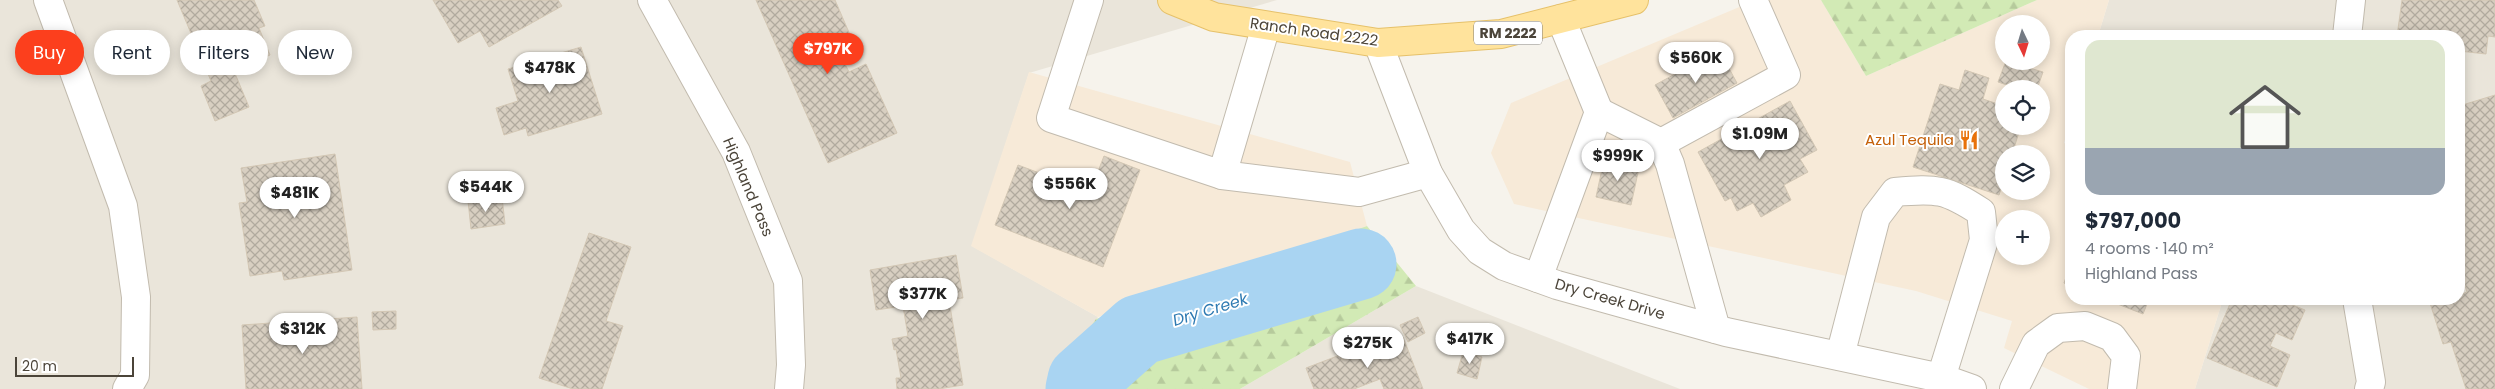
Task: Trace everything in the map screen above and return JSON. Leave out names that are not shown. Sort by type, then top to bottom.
[{"type":"main road","name":"Ranch Road 2222","points":[[1172,0],[1214,17],[1378,43],[1501,34],[1634,0]]},
{"type":"street","points":[[48,0],[123,206],[136,297],[135,375],[127,389]]},
{"type":"street","name":"Highland Pass","points":[[652,0],[736,152],[788,281],[792,365],[789,389]]},
{"type":"street","points":[[1088,0],[1052,118],[1222,175],[1359,192],[1428,174]]},
{"type":"street","points":[[1661,143],[1786,75],[1753,0]]},
{"type":"street","points":[[2348,30],[2351,0]]},
{"type":"street","points":[[1561,19],[1599,112],[1661,143],[1670,164],[1716,329]]},
{"type":"street","points":[[1222,175],[1266,26]]},
{"type":"street","name":"Dry Creek Drive","points":[[1378,43],[1428,174],[1461,230],[1480,251],[1504,266],[1538,278],[1716,329],[1941,378],[1972,389]]},
{"type":"street","points":[[1538,278],[1599,112]]},
{"type":"street","points":[[1840,356],[1876,217],[1895,192],[1929,188],[1957,197],[1981,212],[1984,240],[1941,378]]},
{"type":"street","points":[[2358,305],[2371,382],[2369,389]]},
{"type":"street","points":[[2014,389],[2036,344],[2058,328],[2085,326],[2112,337],[2126,356],[2122,389]]},
{"type":"shaded area","points":[[0,0],[1277,0],[1029,73],[972,246],[1098,317],[1048,389],[0,389]]},
{"type":"shaded area","points":[[1756,0],[1821,0],[1866,76],[1995,19],[1995,70],[2050,70],[2050,15],[2003,15],[2037,0],[2109,0],[2100,30],[2065,30],[2065,305],[2221,305],[2195,389],[2089,389],[2004,348],[2012,321],[1916,291],[1514,204],[1491,153],[1511,103]]},
{"type":"shaded area","points":[[2109,0],[2495,0],[2495,389],[2195,389],[2221,305],[2465,305],[2465,30],[2100,30]]},
{"type":"shaded area","points":[[1029,72],[1350,162],[1367,226],[1098,317],[971,246]]},
{"type":"shaded area","points":[[1416,286],[1680,389],[1240,389]]},
{"type":"green space","points":[[1821,0],[2037,0],[2003,15],[1995,15],[1995,19],[1866,76]]},
{"type":"green space","points":[[1367,226],[1416,286],[1240,389],[1048,389],[1096,319]]},
{"type":"building","points":[[177,0],[254,0],[265,26],[259,28],[260,30],[190,30]]},
{"type":"building","points":[[433,0],[558,0],[562,6],[489,47],[480,31],[458,43]]},
{"type":"building","points":[[756,0],[835,0],[860,58],[845,64],[849,72],[866,64],[897,133],[828,163]]},
{"type":"building","points":[[2402,0],[2495,0],[2495,37],[2488,36],[2486,54],[2465,52],[2465,30],[2398,30]]},
{"type":"building","points":[[581,47],[602,114],[528,136],[526,128],[504,135],[496,108],[518,101],[508,69]]},
{"type":"building","points":[[1719,50],[1737,83],[1673,118],[1655,85]]},
{"type":"building","name":"Azul Tequila","points":[[1965,70],[1989,78],[1983,99],[1995,103],[1995,135],[2018,135],[2015,145],[1995,145],[1995,194],[1913,167],[1940,84],[1959,90]]},
{"type":"building","points":[[2003,70],[2036,70],[2043,72],[2040,80],[1999,80]]},
{"type":"building","points":[[208,75],[236,75],[249,107],[215,121],[201,86],[211,81]]},
{"type":"building","points":[[2495,95],[2495,389],[2466,389],[2451,342],[2443,344],[2431,305],[2465,305],[2465,293],[2467,292],[2465,286],[2465,104]]},
{"type":"building","points":[[1790,101],[1817,150],[1800,159],[1808,172],[1784,185],[1791,200],[1761,217],[1753,203],[1737,211],[1731,198],[1725,201],[1698,152]]},
{"type":"building","points":[[335,154],[352,270],[284,280],[282,271],[250,276],[239,203],[247,202],[241,168]]},
{"type":"building","points":[[1104,156],[1140,170],[1103,267],[995,225],[1018,165],[1090,192]]},
{"type":"building","points":[[1604,160],[1639,168],[1631,205],[1596,197]]},
{"type":"building","points":[[502,197],[505,224],[471,229],[468,201]]},
{"type":"building","points":[[589,233],[631,247],[606,321],[623,326],[602,389],[573,389],[539,378]]},
{"type":"building","points":[[956,255],[963,298],[949,300],[963,385],[938,389],[897,389],[896,378],[901,378],[896,349],[894,350],[892,339],[908,336],[903,306],[876,310],[870,270]]},
{"type":"building","points":[[2120,305],[2147,305],[2143,314]]},
{"type":"building","points":[[2229,305],[2293,305],[2305,310],[2292,340],[2276,333],[2270,346],[2290,355],[2277,387],[2207,358]]},
{"type":"building","points":[[396,311],[396,329],[373,330],[372,312]]},
{"type":"building","points":[[357,317],[362,389],[246,389],[242,325]]},
{"type":"building","points":[[1418,317],[1425,333],[1408,342],[1400,325]]},
{"type":"building","points":[[1403,337],[1423,389],[1384,389],[1380,379],[1354,389],[1314,389],[1306,368],[1340,355],[1342,360]]},
{"type":"building","points":[[1463,352],[1482,357],[1477,379],[1457,373]]},
{"type":"waterway","name":"Dry Creek","points":[[1081,389],[1083,380],[1139,330],[1361,264]]},
{"type":"place","name":"Azul Tequila","points":[[1969,140]]}]
